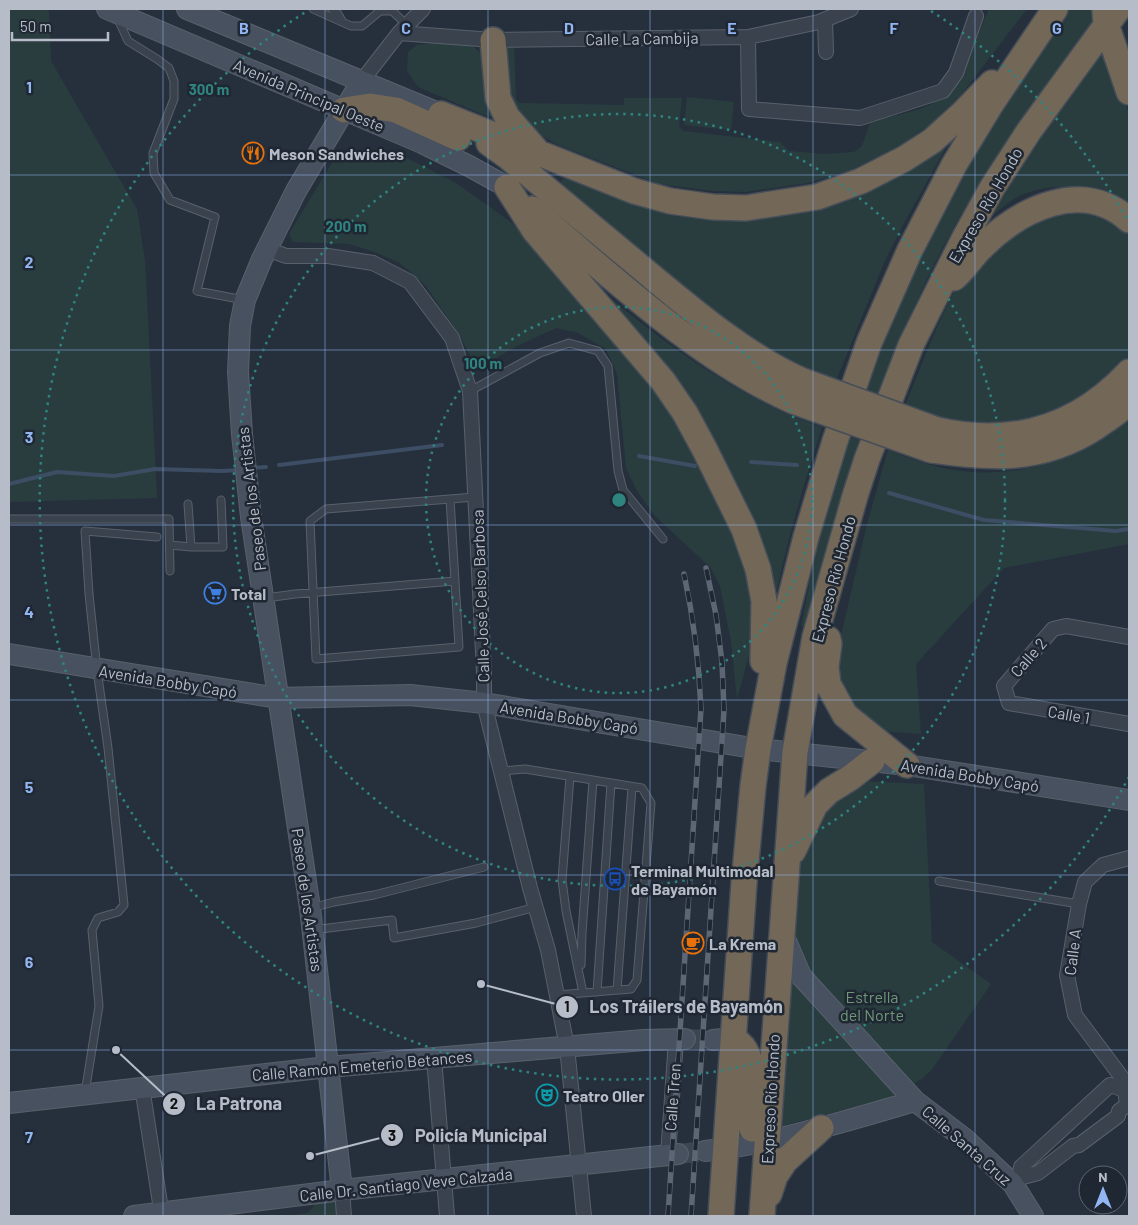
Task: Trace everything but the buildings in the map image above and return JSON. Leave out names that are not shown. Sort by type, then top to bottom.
[{"type":"highway","points":[[758,748],[774,663],[806,537],[869,343],[910,250],[954,165],[1054,9]]},
{"type":"highway","points":[[1110,14],[1129,92]]},
{"type":"highway","name":"Expreso Río Hondo","points":[[757,1214],[760,1142],[774,1034],[795,752],[815,637],[867,459],[911,345],[964,239],[992,188],[1028,131],[1110,14]]},
{"type":"highway","points":[[492,40],[498,98],[507,116],[539,153]]},
{"type":"highway","points":[[441,114],[634,191],[670,201],[713,207],[746,208],[817,197],[861,181],[904,159],[932,141],[963,113],[1002,71],[1017,64]]},
{"type":"highway","points":[[344,110],[370,106],[396,110],[470,144],[576,213]]},
{"type":"highway","points":[[441,114],[476,134],[507,156],[673,294],[727,336],[786,374],[798,391]]},
{"type":"highway","points":[[508,188],[535,231],[663,380],[685,413],[744,529],[758,569],[764,601],[758,748],[744,883],[723,1039],[715,1150],[721,1216]]},
{"type":"highway","points":[[508,188],[630,293],[735,370],[768,390],[798,391],[934,440],[989,456],[1035,453],[1070,441],[1116,413],[1129,401]]},
{"type":"highway","points":[[937,293],[960,274],[980,248],[1011,222],[1031,211],[1062,201],[1086,200],[1112,208],[1129,220]]},
{"type":"highway","points":[[934,440],[963,435],[996,437],[1025,433],[1048,427],[1080,414],[1096,403],[1129,372]]},
{"type":"highway","points":[[822,614],[829,644],[826,667],[828,684],[845,715],[907,765]]},
{"type":"highway","points":[[787,864],[815,805],[829,791],[872,761]]},
{"type":"highway","points":[[723,1039],[743,1046],[750,1061],[760,1142]]},
{"type":"highway","points":[[757,1214],[775,1176],[785,1161],[820,1128]]},
{"type":"street","name":"Avenida Principal Oeste","points":[[187,9],[441,114]]},
{"type":"street","name":"Paseo de los Artistas","points":[[344,1216],[313,930],[251,517],[242,434],[238,372],[240,326],[245,300],[267,249],[296,191],[361,82],[403,29],[423,9]]},
{"type":"street","name":"Calle La Cambija","points":[[403,29],[492,40],[748,36],[825,20],[851,9]]},
{"type":"street","name":"Avenida Principal Oeste","points":[[111,10],[422,143],[508,188]]},
{"type":"street","points":[[748,36],[749,109],[860,118],[943,91],[956,73],[976,16]]},
{"type":"street","points":[[825,20],[826,52]]},
{"type":"street","name":"Calle José Celso Barbosa","points":[[267,249],[286,256],[328,256],[372,263],[410,282],[452,338],[470,391],[484,703],[500,771],[548,950],[567,1047],[584,1216]]},
{"type":"street","name":"Calle 2","points":[[1008,703],[1004,686],[1053,629],[1066,626],[1129,637]]},
{"type":"street","name":"Avenida Bobby Capó","points":[[9,654],[97,670],[278,698],[410,695],[484,703],[758,748],[907,765],[1129,800]]},
{"type":"street","name":"Calle 1","points":[[1008,703],[1129,724]]},
{"type":"street","name":"Calle A","points":[[1128,1088],[1075,1015],[1067,975],[1078,904],[1085,882],[1103,865],[1129,858]]},
{"type":"street","name":"Calle Santa Cruz","points":[[782,932],[801,976],[915,1101],[1016,1181],[1033,1216]]},
{"type":"street","name":"Calle Ramón Emeterio Betances","points":[[9,1103],[328,1067],[644,1040],[680,1039]]},
{"type":"street","name":"Calle Tren","points":[[673,1155],[680,1039]]},
{"type":"street","points":[[434,1058],[447,1216]]},
{"type":"street","points":[[1110,1085],[1128,1088],[1127,1105],[1119,1111],[1118,1116],[1079,1145],[1073,1146],[1038,1173],[1016,1181],[1021,1167],[1110,1085]]},
{"type":"street","points":[[142,1087],[162,1214]]},
{"type":"street","points":[[715,1150],[820,1128],[915,1101]]},
{"type":"street","name":"Calle Dr. Santiago Veve Calzada","points":[[134,1216],[342,1190],[673,1155]]},
{"type":"lane","points":[[313,9],[351,26],[362,26],[380,11],[392,10],[403,29]]},
{"type":"lane","points":[[332,9],[342,21]]},
{"type":"lane","points":[[111,10],[128,41],[169,68],[174,81],[174,98],[153,153],[154,173],[170,200],[215,217],[197,291],[245,300]]},
{"type":"lane","points":[[470,391],[540,353],[570,343],[598,351],[608,366],[618,471],[623,490],[662,539]]},
{"type":"lane","points":[[450,499],[459,647],[316,658],[310,521],[326,509],[450,499],[475,497]]},
{"type":"lane","points":[[170,545],[222,547],[221,500]]},
{"type":"lane","points":[[188,504],[191,547]]},
{"type":"lane","points":[[9,519],[169,519],[170,571]]},
{"type":"lane","points":[[85,1093],[99,1006],[92,930],[98,918],[118,912],[124,905],[108,748],[89,594],[85,531],[157,537]]},
{"type":"lane","points":[[263,598],[313,592],[455,581]]},
{"type":"lane","points":[[500,771],[525,770],[642,788],[651,803],[637,980],[631,989],[557,996]]},
{"type":"lane","points":[[570,777],[562,880],[566,911],[583,993]]},
{"type":"lane","points":[[583,993],[581,965],[582,933],[593,780]]},
{"type":"lane","points":[[597,992],[611,783]]},
{"type":"lane","points":[[618,990],[632,787]]},
{"type":"lane","points":[[310,908],[374,895],[484,867]]},
{"type":"lane","points":[[939,881],[1078,904]]},
{"type":"lane","points":[[313,930],[392,920],[394,938],[476,923],[536,907]]},
{"type":"green space","points":[[9,9],[43,9],[49,11],[51,61],[137,209],[145,260],[157,498],[9,502]]},
{"type":"green space","points":[[989,9],[1027,9],[961,95],[928,126],[897,148],[848,171],[808,183],[745,192],[713,191],[659,184],[558,145],[537,133],[514,110],[501,83],[505,48],[510,46],[514,47],[516,99],[519,103],[624,105],[624,98],[682,98],[679,126],[683,131],[780,142],[789,151],[823,154],[854,152],[862,146],[870,123],[925,107],[937,101],[947,91],[964,65]]},
{"type":"green space","points":[[1066,9],[1097,9],[1096,17],[1018,125],[964,209],[919,297],[877,398],[862,393],[938,211]]},
{"type":"green space","points":[[460,43],[473,46],[480,53],[485,65],[494,115],[489,117],[418,87],[407,71],[408,52],[417,45]]},
{"type":"green space","points":[[1101,48],[1109,52],[1129,114],[1129,205],[1116,198],[1089,189],[1059,187],[1045,188],[1017,197],[995,213],[991,212],[1046,126]]},
{"type":"green space","points":[[687,97],[734,102],[731,130],[684,125]]},
{"type":"green space","points":[[943,144],[945,149],[884,263],[835,383],[750,342],[561,188],[561,181],[567,177],[734,219]]},
{"type":"green space","points":[[380,149],[397,153],[456,183],[512,223],[562,276],[670,407],[714,488],[744,559],[753,596],[749,655],[737,699],[731,641],[720,586],[710,567],[655,516],[637,491],[626,468],[617,374],[606,349],[578,333],[556,328],[515,347],[477,369],[460,336],[426,286],[400,263],[349,244],[293,242],[289,234],[333,161],[358,151]]},
{"type":"green space","points":[[1082,210],[1114,221],[1129,233],[1129,355],[1125,361],[1082,401],[1042,419],[968,426],[904,408],[952,295],[966,271],[983,252],[1045,214]]},
{"type":"green space","points":[[589,279],[657,335],[705,369],[782,412],[822,427],[781,570],[771,619],[757,552]]},
{"type":"green space","points":[[1129,418],[1129,544],[1004,568],[916,664],[921,734],[879,731],[856,715],[841,683],[837,653],[867,524],[888,450],[943,468],[969,472],[1018,470],[1042,465],[1065,457],[1087,446]]},
{"type":"green space","points":[[845,435],[859,440],[831,533],[809,628],[801,626],[824,511]]},
{"type":"green space","name":"Estrella del Norte","points":[[861,781],[924,784],[932,942],[991,984],[933,1068],[923,1078],[893,1097],[778,1127],[801,849],[826,803]]},
{"type":"green space","points":[[328,1198],[334,1202],[338,1216],[285,1216],[308,1213],[316,1203]]},
{"type":"waterway","points":[[279,465],[442,445]]},
{"type":"waterway","points":[[639,456],[695,466]]},
{"type":"waterway","points":[[751,462],[797,465]]},
{"type":"waterway","points":[[251,468],[266,467]]},
{"type":"waterway","points":[[9,484],[57,472],[114,476],[155,469],[239,470]]},
{"type":"waterway","points":[[889,493],[984,520],[1116,531],[1129,529]]},
{"type":"tunnel","points":[[685,1039],[713,1040]]},
{"type":"tunnel","points":[[678,1154],[705,1151]]},
{"type":"railway","points":[[691,1216],[724,710],[722,662],[716,615],[706,568]]},
{"type":"railway","points":[[668,1216],[701,709],[696,641],[684,574]]},
{"type":"place","name":"Meson Sandwiches","points":[[253,153]]},
{"type":"place","name":"Total","points":[[215,593]]},
{"type":"place","name":"Terminal Multimodal de Bayamón","points":[[615,879]]},
{"type":"place","name":"La Krema","points":[[693,943]]},
{"type":"place","name":"Los Tráilers de Bayamón","points":[[481,984]]},
{"type":"place","name":"La Patrona","points":[[116,1050]]},
{"type":"place","name":"Teatro Oller","points":[[547,1095]]},
{"type":"place","name":"Policía Municipal","points":[[310,1156]]}]
